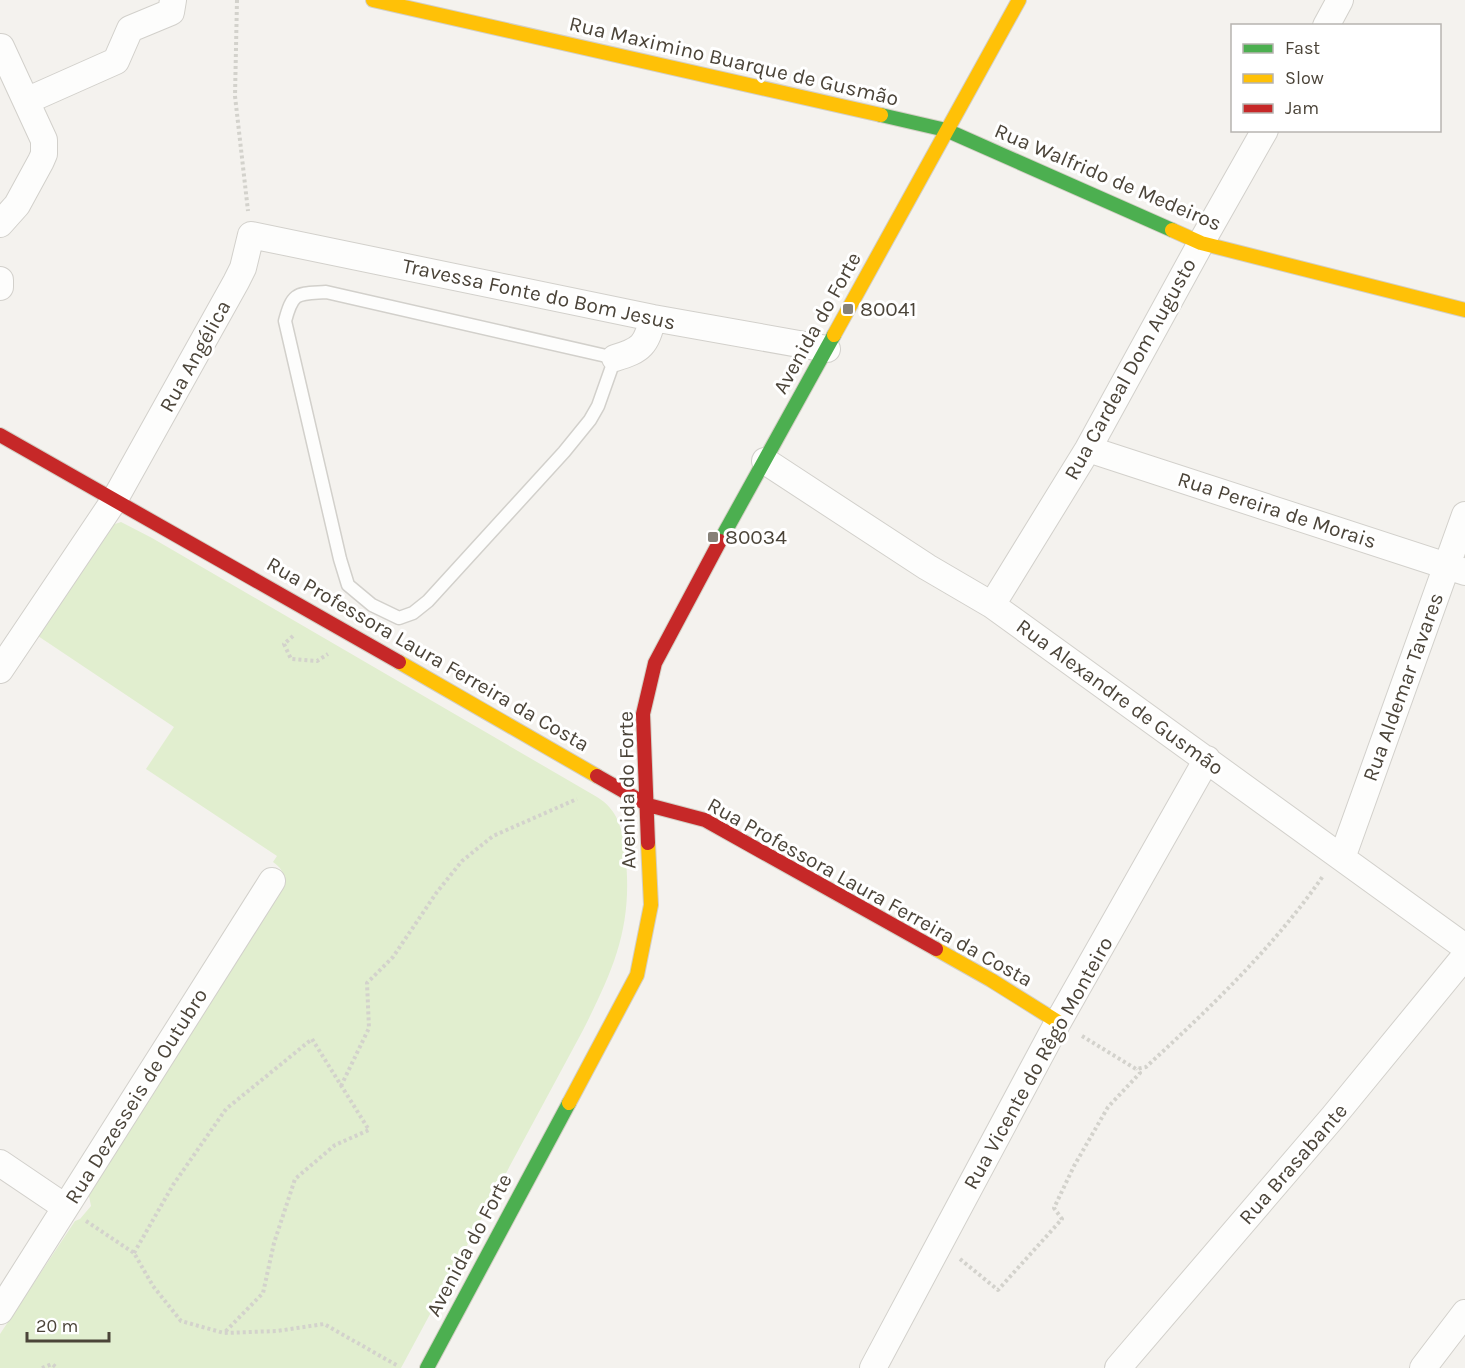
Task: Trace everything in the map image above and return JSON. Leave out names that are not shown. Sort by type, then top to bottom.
[{"type":"street","points":[[26,101],[116,61],[130,29],[171,12],[173,0]]},
{"type":"street","name":"Rua Maximino Buarque de Gusmão","points":[[373,0],[946,130]]},
{"type":"street","name":"Avenida do Forte","points":[[428,1368],[637,975],[651,904],[643,714],[655,663],[1019,0]]},
{"type":"street","points":[[1327,24],[1340,0]]},
{"type":"street","points":[[0,225],[17,205],[44,154],[44,140],[1,47]]},
{"type":"street","name":"Rua Walfrido de Medeiros","points":[[946,130],[1201,243],[1465,310]]},
{"type":"street","name":"Rua Cardeal Dom Augusto","points":[[992,605],[1088,449],[1264,132]]},
{"type":"street","name":"Travessa Fonte do Bom Jesus","points":[[251,235],[652,318],[827,349]]},
{"type":"street","name":"Rua Angélica","points":[[0,670],[115,499],[236,282],[243,268],[251,235]]},
{"type":"street","points":[[0,280],[0,287]]},
{"type":"street","points":[[615,358],[641,348],[647,339],[652,318]]},
{"type":"street","name":"Rua Professora Laura Ferreira da Costa","points":[[0,435],[648,805],[705,819],[991,980],[1058,1022]]},
{"type":"street","name":"Rua Pereira de Morais","points":[[1088,449],[1456,569]]},
{"type":"street","name":"Rua Alexandre de Gusmão","points":[[765,461],[927,567],[992,605],[1465,947]]},
{"type":"street","name":"Rua Aldemar Tavares","points":[[1340,857],[1456,569],[1465,515]]},
{"type":"street","name":"Rua Vicente do Rêgo Monteiro","points":[[873,1368],[1058,1022],[1207,759]]},
{"type":"street","name":"Rua Dezesseis de Outubro","points":[[0,1311],[272,882]]},
{"type":"street","name":"Rua Brasabante","points":[[1118,1368],[1334,1117],[1465,956]]},
{"type":"street","points":[[0,1163],[66,1207]]},
{"type":"street","points":[[1423,1368],[1465,1313]]},
{"type":"lane","points":[[326,292],[615,358],[598,406],[590,420],[564,452],[428,601],[413,613],[399,618],[372,605],[348,585],[285,321],[290,303],[299,294],[326,292]]},
{"type":"path","points":[[237,0],[235,96],[251,235]]},
{"type":"path","points":[[299,631],[284,644],[291,659],[317,661],[334,651],[325,646]]},
{"type":"path","points":[[341,1086],[369,1028],[367,983],[393,957],[462,861],[493,836],[578,798]]},
{"type":"path","points":[[1136,1069],[1146,1067],[1227,992],[1299,909],[1340,857]]},
{"type":"path","points":[[939,1243],[998,1290],[1062,1219],[1054,1208],[1074,1166],[1108,1107],[1140,1073],[1058,1022]]},
{"type":"path","points":[[134,1253],[173,1185],[226,1109],[312,1039],[369,1130],[335,1145],[296,1179],[274,1242],[263,1293],[224,1334]]},
{"type":"path","points":[[66,1207],[134,1253],[153,1286],[181,1321],[224,1334],[277,1331],[324,1324],[401,1368]]},
{"type":"path","points":[[42,1368],[52,1364],[57,1368]]},
{"type":"green space","points":[[121,522],[597,797],[610,808],[618,820],[625,852],[627,902],[619,946],[612,967],[582,1032],[401,1368],[0,1368],[0,1334],[75,1221],[80,1219],[91,1206],[88,1191],[282,888],[283,883],[281,870],[273,862],[277,856],[146,769],[174,727],[35,634],[109,526]]},
{"type":"traffic: fast","points":[[881,115],[946,130],[1172,230]]},
{"type":"traffic: fast","points":[[720,541],[834,335]]},
{"type":"traffic: fast","points":[[427,1368],[569,1103]]},
{"type":"traffic: slow","points":[[373,0],[881,115]]},
{"type":"traffic: slow","points":[[834,335],[1019,0]]},
{"type":"traffic: slow","points":[[1172,230],[1201,243],[1465,310]]},
{"type":"traffic: slow","points":[[399,662],[597,776]]},
{"type":"traffic: slow","points":[[569,1103],[637,975],[651,905],[648,843]]},
{"type":"traffic: slow","points":[[936,949],[1058,1022]]},
{"type":"traffic: jam","points":[[0,435],[399,662]]},
{"type":"traffic: jam","points":[[648,843],[643,714],[655,663],[720,541]]},
{"type":"traffic: jam","points":[[597,776],[648,805],[705,820],[936,949]]},
{"type":"place","name":"80041","points":[[848,309]]},
{"type":"place","name":"80034","points":[[713,537]]}]
